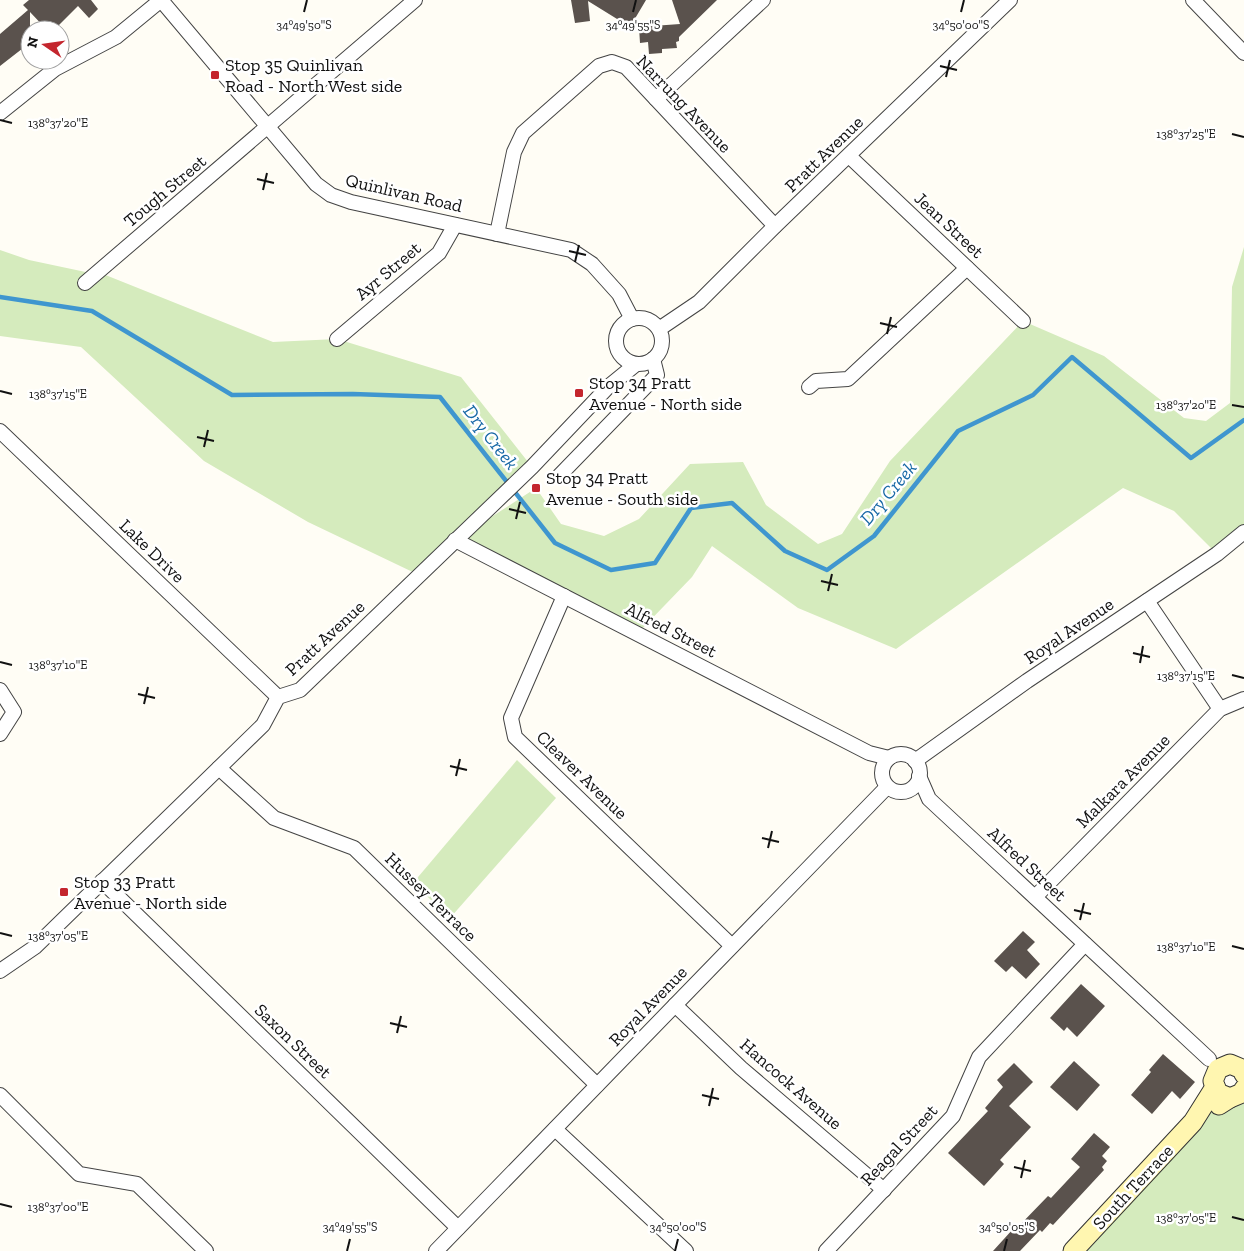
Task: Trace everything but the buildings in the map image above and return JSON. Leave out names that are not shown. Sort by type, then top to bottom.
[{"type":"street","name":"Quinlivan Road","points":[[161,0],[316,184],[331,195],[352,202],[571,250],[592,264],[620,294],[632,319]]},
{"type":"street","points":[[0,113],[55,69],[116,36],[161,0]]},
{"type":"street","name":"Tough Street","points":[[85,283],[415,0]]},
{"type":"street","points":[[656,100],[763,0]]},
{"type":"street","name":"Pratt Avenue","points":[[659,329],[699,302],[775,226],[1010,0]]},
{"type":"street","points":[[1193,0],[1244,53]]},
{"type":"street","name":"Narrung Avenue","points":[[497,234],[514,152],[523,133],[599,66],[612,62],[626,67],[775,226]]},
{"type":"street","name":"Jean Street","points":[[849,156],[1023,321]]},
{"type":"street","name":"Ayr Street","points":[[337,339],[439,253],[455,225]]},
{"type":"street","points":[[809,387],[816,381],[848,379],[967,268]]},
{"type":"street","points":[[642,318],[650,320],[659,329],[662,345],[654,360],[643,364],[628,362],[622,357],[616,346],[615,341],[619,329],[624,323],[632,319],[642,318]]},
{"type":"street","name":"Pratt Avenue","points":[[608,387],[622,357]]},
{"type":"street","points":[[559,476],[657,375],[654,360]]},
{"type":"street","name":"Pratt Avenue","points":[[0,969],[35,946],[263,724],[278,697],[300,690],[532,467],[608,387],[635,364]]},
{"type":"street","name":"Lake Drive","points":[[0,431],[278,697]]},
{"type":"street","name":"Royal Avenue","points":[[915,761],[1027,681],[1217,554],[1244,532]]},
{"type":"street","name":"Alfred Street","points":[[455,540],[869,753],[889,758]]},
{"type":"street","name":"Cleaver Avenue","points":[[564,596],[511,718],[515,737],[732,946]]},
{"type":"street","points":[[1147,601],[1220,709]]},
{"type":"street","points":[[0,690],[14,712],[0,734]]},
{"type":"street","name":"Malkara Avenue","points":[[1034,897],[1220,709],[1244,698]]},
{"type":"street","name":"Alfred Street","points":[[869,753],[882,771]]},
{"type":"street","points":[[901,754],[907,755],[915,761],[919,768],[919,776],[915,786],[905,792],[896,792],[887,787],[882,771],[889,758],[901,754]]},
{"type":"street","name":"Hussey Terrace","points":[[219,768],[274,818],[354,848],[597,1085]]},
{"type":"street","name":"Alfred Street","points":[[919,776],[929,799],[1229,1075]]},
{"type":"street","name":"Royal Avenue","points":[[436,1251],[887,787]]},
{"type":"street","name":"Alfred Street","points":[[905,792],[929,799]]},
{"type":"street","name":"Saxon Street","points":[[102,881],[458,1228]]},
{"type":"street","name":"Reagal Street","points":[[826,1251],[953,1116],[980,1057],[1085,944]]},
{"type":"street","name":"Hancock Avenue","points":[[675,1005],[741,1068],[884,1190]]},
{"type":"street","name":"South Terrace","points":[[1073,1251],[1193,1122],[1229,1075]]},
{"type":"street","points":[[0,1095],[79,1174],[137,1184],[206,1251]]},
{"type":"street","points":[[555,1129],[686,1251]]},
{"type":"green space","points":[[1244,247],[1244,532],[1217,554],[1174,511],[1123,488],[896,649],[798,608],[712,546],[692,577],[637,634],[456,541],[419,575],[308,522],[204,461],[81,347],[0,336],[0,250],[29,260],[95,274],[98,272],[273,342],[337,339],[461,377],[532,467],[459,538],[536,488],[561,524],[604,536],[639,519],[690,464],[743,462],[766,505],[818,544],[842,534],[890,461],[1023,321],[1104,356],[1184,418],[1206,421],[1230,403],[1232,287]]},
{"type":"green space","points":[[517,760],[556,798],[450,918],[413,883]]},
{"type":"green space","points":[[1244,1089],[1244,1251],[1073,1251],[1218,1093]]},
{"type":"waterway","name":"Dry Creek","points":[[0,297],[92,311],[232,395],[353,394],[440,397],[555,543],[611,570],[655,563],[691,508],[732,503],[785,551],[827,570],[874,536],[958,431],[1033,395],[1072,357],[1191,458],[1244,420]]},
{"type":"place","name":"Stop 35 Quinlivan Road - North West side","points":[[215,75]]},
{"type":"place","name":"Stop 34 Pratt Avenue - North side","points":[[579,393]]},
{"type":"place","name":"Stop 34 Pratt Avenue - South side","points":[[536,488]]},
{"type":"place","name":"Stop 33 Pratt Avenue - North side","points":[[64,892]]}]
